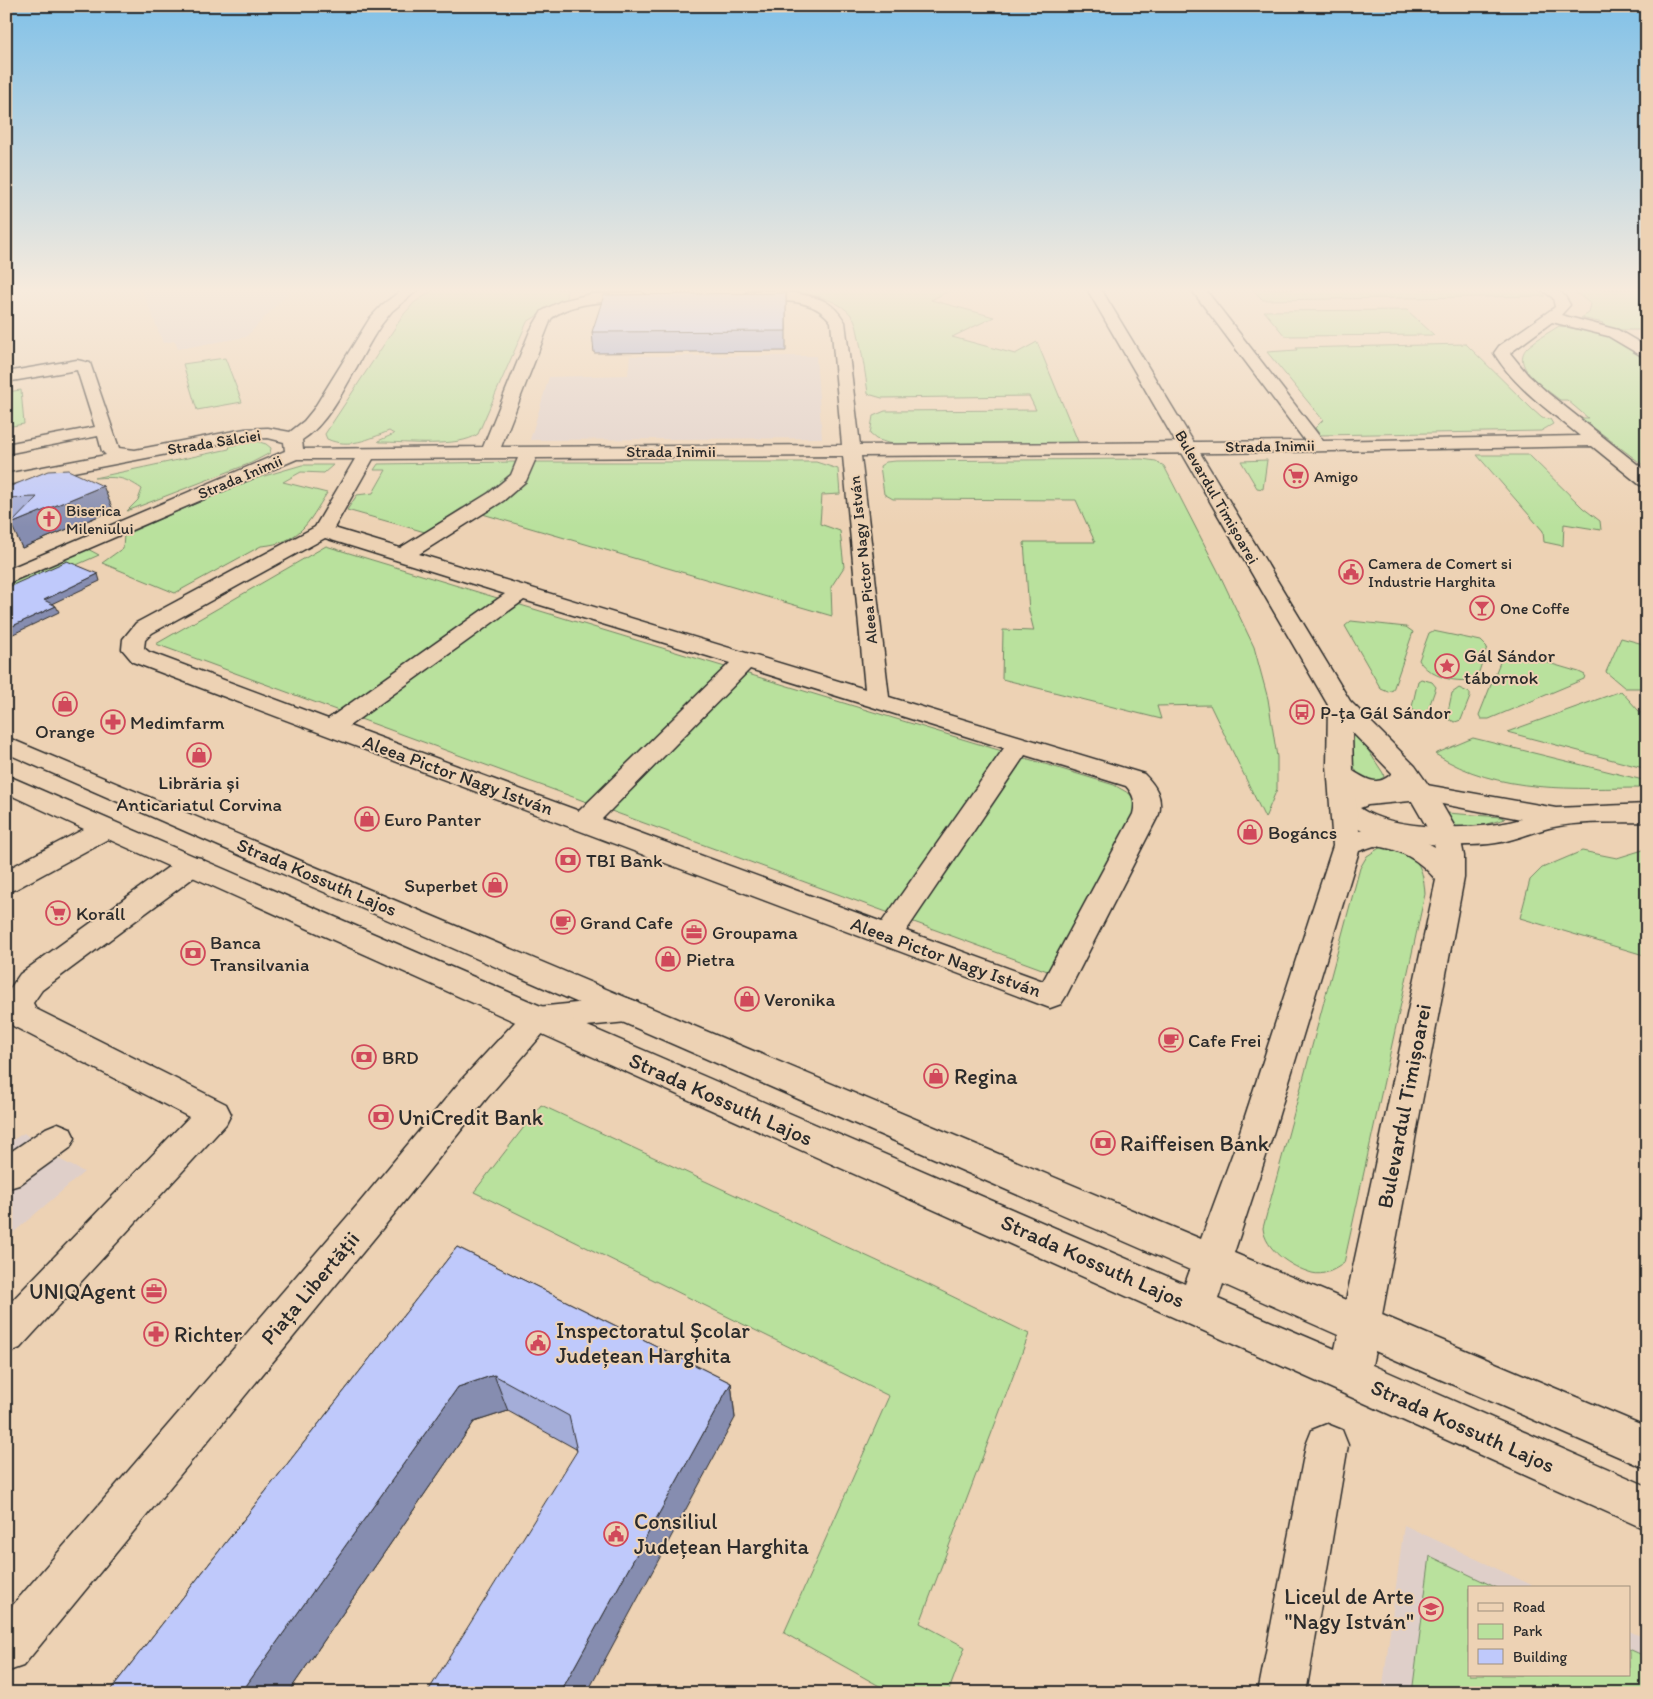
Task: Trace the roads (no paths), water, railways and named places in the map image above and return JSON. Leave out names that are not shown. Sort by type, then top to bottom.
[{"type":"street","name":"Strada Sălciei","points":[[6,377],[58,368]]},
{"type":"street","name":"Strada Sălciei","points":[[85,368],[113,454],[134,455]]},
{"type":"street","points":[[293,446],[326,404],[347,368]]},
{"type":"street","points":[[490,452],[523,368]]},
{"type":"street","points":[[843,368],[851,450]]},
{"type":"street","name":"Bulevardul Timișoarei","points":[[1141,368],[1340,705],[1414,782],[1446,836],[1450,856],[1450,878],[1350,1375]]},
{"type":"street","points":[[1258,368],[1317,445]]},
{"type":"street","points":[[1511,368],[1647,481]]},
{"type":"street","points":[[6,449],[104,430]]},
{"type":"street","name":"Strada Sălciei","points":[[6,480],[250,434],[268,433],[293,446]]},
{"type":"street","name":"Strada Inimii","points":[[6,578],[293,446],[367,453],[1189,448],[1598,441]]},
{"type":"street","name":"Aleea Pictor Nagy István","points":[[851,450],[878,701]]},
{"type":"street","points":[[403,555],[481,507],[511,485],[519,477],[529,452]]},
{"type":"street","points":[[323,530],[367,453]]},
{"type":"street","name":"Aleea Pictor Nagy István","points":[[323,530],[878,701],[1135,780],[1147,792],[1150,804],[1146,814],[1050,996],[141,657],[133,650],[134,639],[144,628],[323,530]]},
{"type":"street","name":"Aleea Pictor Nagy István","points":[[331,728],[522,592]]},
{"type":"street","points":[[584,822],[746,660]]},
{"type":"street","name":"Bulevardul Timișoarei","points":[[1196,1307],[1252,1147],[1346,846],[1341,774],[1340,705]]},
{"type":"street","name":"Strada Kossuth Lajos","points":[[6,744],[1213,1260],[1647,1448]]},
{"type":"street","points":[[888,935],[1020,744]]},
{"type":"street","points":[[1341,774],[1363,788],[1380,790],[1414,782],[1556,817]]},
{"type":"street","points":[[1414,782],[1350,802],[1343,809],[1355,817],[1383,827],[1410,833],[1446,836],[1496,834],[1556,817],[1647,813]]},
{"type":"street","name":"Strada Kossuth Lajos","points":[[6,783],[537,1019],[1350,1375],[1647,1508]]},
{"type":"street","points":[[6,882],[107,828]]},
{"type":"street","points":[[1346,846],[1357,839],[1369,837],[1398,841],[1425,853],[1440,865],[1450,878],[1471,850],[1496,834]]},
{"type":"street","points":[[6,1335],[214,1114],[24,1017],[17,1002],[31,982],[191,866]]},
{"type":"street","name":"Strada Kossuth Lajos","points":[[537,1019],[628,1010]]},
{"type":"street","name":"Piața Libertății","points":[[6,1649],[373,1213],[475,1088],[537,1019]]},
{"type":"street","points":[[6,1174],[58,1138]]},
{"type":"street","points":[[1282,1693],[1327,1445]]},
{"type":"place","name":"Amigo","points":[[1296,476]]},
{"type":"place","name":"Biserica Mileniului","points":[[49,519]]},
{"type":"place","name":"Camera de Comert si Industrie Harghita","points":[[1351,572]]},
{"type":"place","name":"One Coffe","points":[[1482,608]]},
{"type":"place","name":"Gál Sándor tábornok","points":[[1447,666]]},
{"type":"place","name":"Orange","points":[[65,704]]},
{"type":"place","name":"P-ța Gál Sándor","points":[[1302,712]]},
{"type":"place","name":"Medimfarm","points":[[113,722]]},
{"type":"place","name":"Librăria și Anticariatul Corvina","points":[[199,755]]},
{"type":"place","name":"Euro Panter","points":[[367,819]]},
{"type":"place","name":"Bogáncs","points":[[1250,832]]},
{"type":"place","name":"TBI Bank","points":[[568,860]]},
{"type":"place","name":"Superbet","points":[[495,885]]},
{"type":"place","name":"Korall","points":[[58,913]]},
{"type":"place","name":"Grand Cafe","points":[[563,922]]},
{"type":"place","name":"Groupama","points":[[694,932]]},
{"type":"place","name":"Banca Transilvania","points":[[193,953]]},
{"type":"place","name":"Pietra","points":[[668,959]]},
{"type":"place","name":"Veronika","points":[[747,999]]},
{"type":"place","name":"Cafe Frei","points":[[1171,1040]]},
{"type":"place","name":"BRD","points":[[364,1057]]},
{"type":"place","name":"Regina","points":[[936,1076]]},
{"type":"place","name":"UniCredit Bank","points":[[381,1117]]},
{"type":"place","name":"Raiffeisen Bank","points":[[1103,1143]]},
{"type":"place","name":"UNIQAgent","points":[[154,1291]]},
{"type":"place","name":"Richter","points":[[156,1334]]},
{"type":"place","name":"Inspectoratul Școlar Județean Harghita","points":[[538,1343]]},
{"type":"place","name":"Consiliul Județean Harghita","points":[[616,1534]]},
{"type":"place","name":"Liceul de Arte \"Nagy István\"","points":[[1431,1609]]}]
